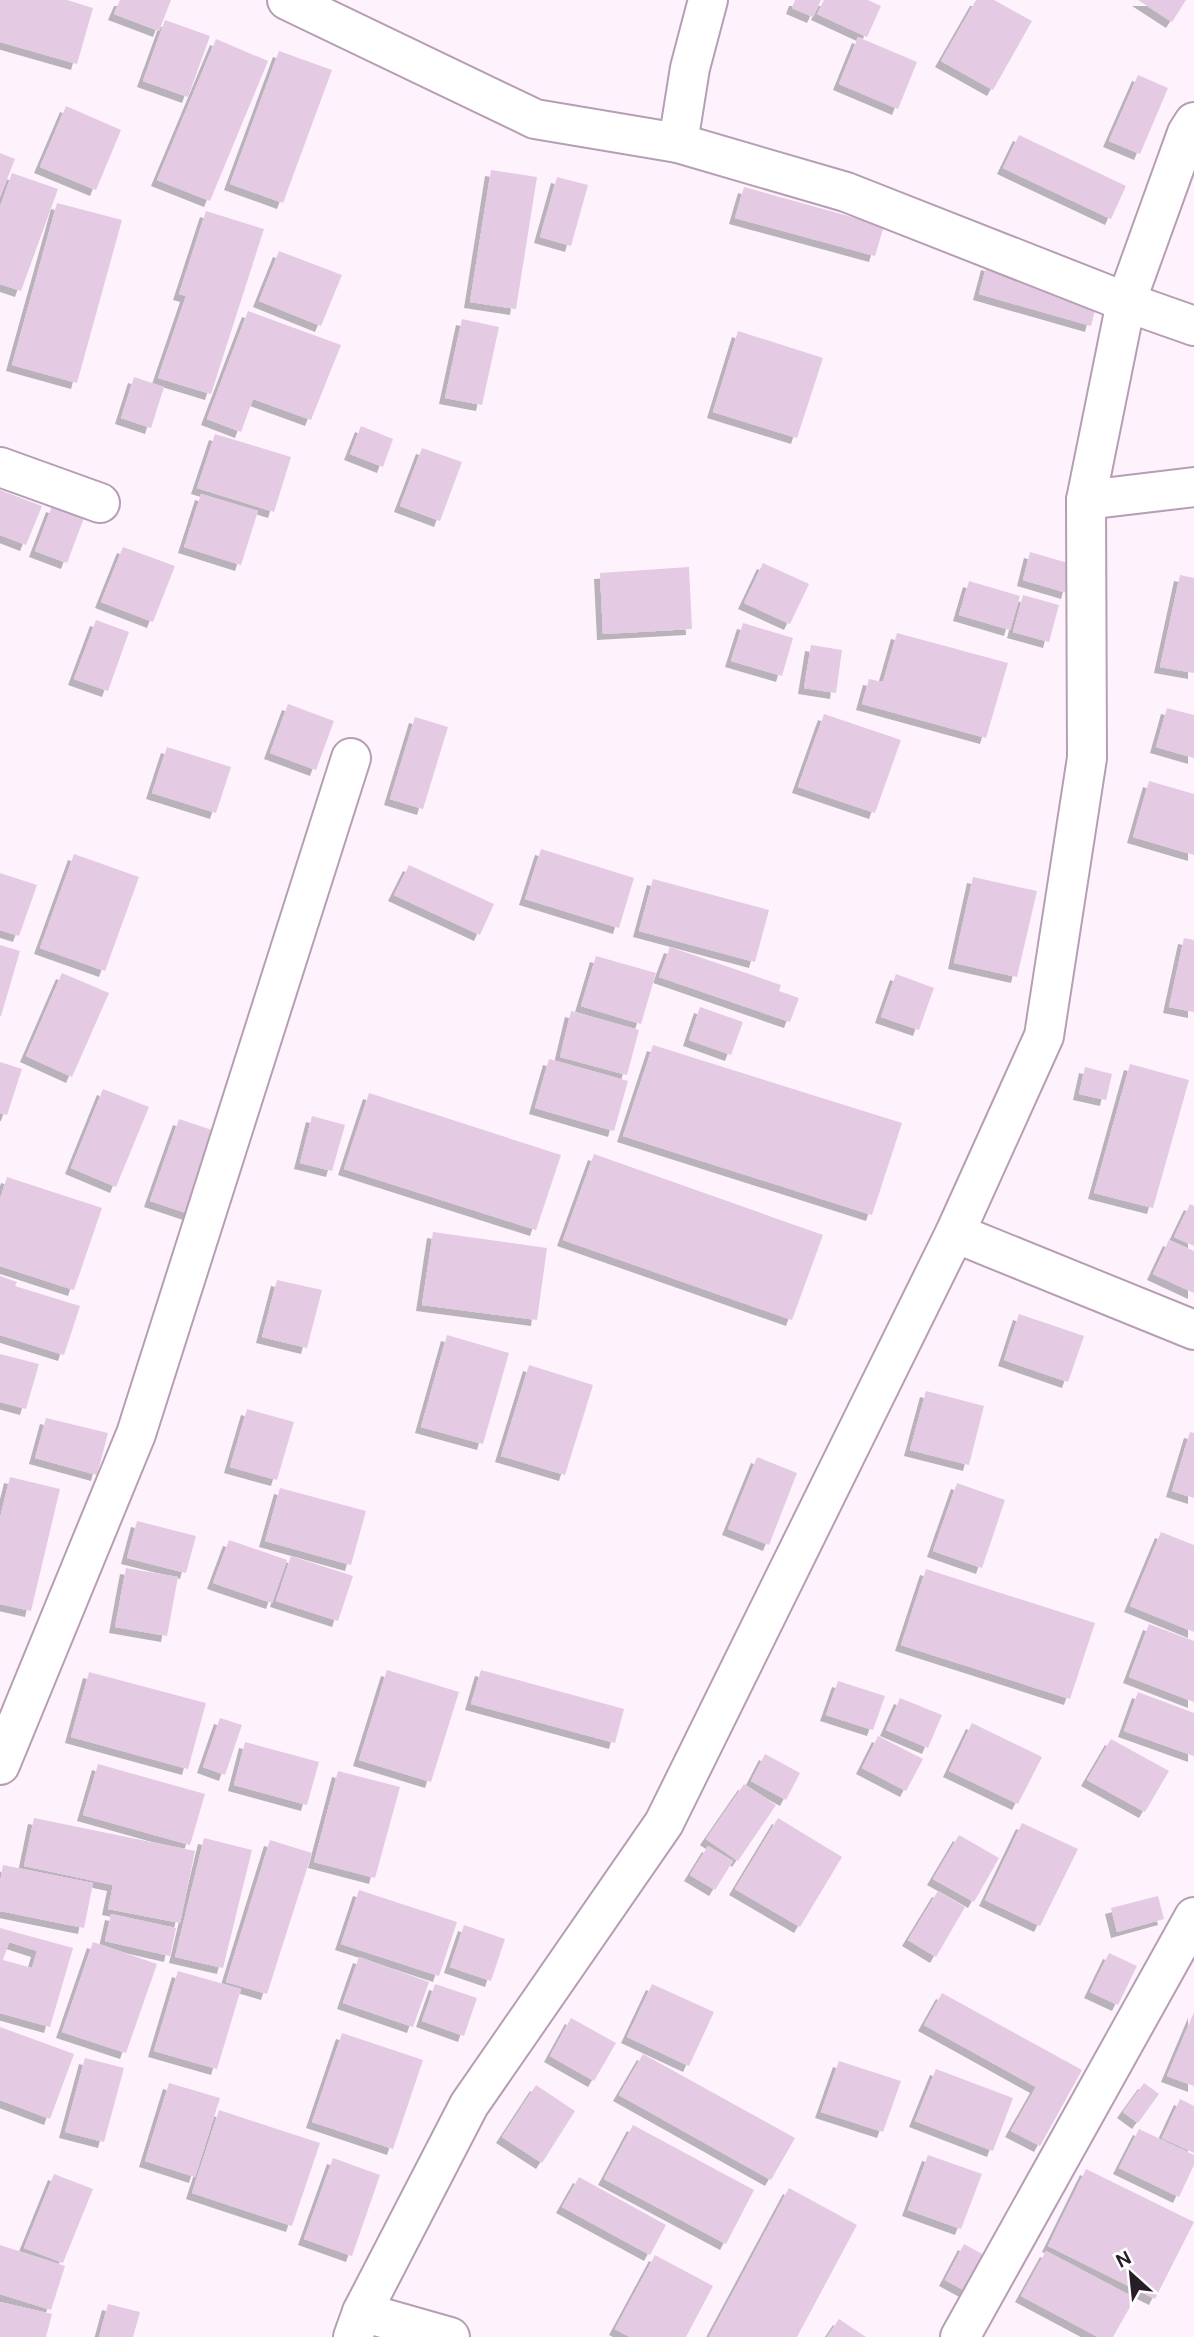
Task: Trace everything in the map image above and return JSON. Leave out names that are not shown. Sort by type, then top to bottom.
[{"type":"street","points":[[287,0],[535,119],[678,143],[846,192],[1194,326]]},
{"type":"street","points":[[678,143],[690,68],[708,0]]},
{"type":"street","points":[[450,2337],[358,2325],[469,2105],[664,1823],[955,1233],[1044,1036],[1087,758],[1086,499],[1126,302],[1187,133],[1194,122]]},
{"type":"street","points":[[0,467],[100,503]]},
{"type":"street","points":[[1086,499],[1194,488]]},
{"type":"street","points":[[0,1765],[136,1434],[351,758]]},
{"type":"street","points":[[955,1233],[1194,1330]]},
{"type":"street","points":[[960,2337],[1194,1917]]},
{"type":"building","points":[[0,0],[67,0],[93,8],[77,64],[0,42]]},
{"type":"building","points":[[120,0],[171,0],[159,31],[114,14]]},
{"type":"building","points":[[795,0],[821,0],[813,17],[792,8]]},
{"type":"building","points":[[824,0],[868,0],[881,6],[867,37],[817,14]]},
{"type":"building","points":[[976,0],[994,0],[1032,21],[993,90],[941,61]]},
{"type":"building","points":[[1138,0],[1186,0],[1172,22]]},
{"type":"building","points":[[165,20],[210,36],[188,97],[143,81]]},
{"type":"building","points":[[858,37],[917,62],[898,109],[839,84]]},
{"type":"building","points":[[216,39],[268,61],[210,201],[157,180]]},
{"type":"building","points":[[279,51],[332,70],[283,203],[230,184]]},
{"type":"building","points":[[1138,75],[1168,88],[1140,154],[1109,141]]},
{"type":"building","points":[[66,106],[121,130],[96,190],[40,167]]},
{"type":"building","points":[[1019,135],[1126,186],[1111,219],[1003,168]]},
{"type":"building","points":[[0,153],[15,159],[0,197]]},
{"type":"building","points":[[491,170],[537,177],[516,309],[470,302]]},
{"type":"building","points":[[12,173],[58,189],[21,291],[0,284],[0,207]]},
{"type":"building","points":[[557,177],[588,185],[571,246],[540,237]]},
{"type":"building","points":[[744,187],[884,226],[875,256],[735,218]]},
{"type":"building","points":[[57,203],[122,220],[77,383],[12,365]]},
{"type":"building","points":[[206,211],[264,229],[211,394],[158,378],[186,296],[179,294]]},
{"type":"building","points":[[279,251],[342,275],[321,326],[259,301]]},
{"type":"building","points":[[987,264],[1099,295],[1091,326],[979,294]]},
{"type":"building","points":[[248,311],[341,345],[311,420],[253,399],[241,432],[207,419]]},
{"type":"building","points":[[462,319],[499,327],[482,405],[445,398]]},
{"type":"building","points":[[738,331],[823,358],[797,438],[713,412]]},
{"type":"building","points":[[134,377],[164,387],[151,428],[121,418]]},
{"type":"building","points":[[361,426],[393,439],[383,467],[350,454]]},
{"type":"building","points":[[215,434],[291,457],[274,512],[197,488]]},
{"type":"building","points":[[422,448],[462,462],[440,521],[400,506]]},
{"type":"building","points":[[0,490],[42,506],[26,545],[0,535]]},
{"type":"building","points":[[201,494],[258,511],[241,565],[184,547]]},
{"type":"building","points":[[52,506],[84,518],[67,563],[35,551]]},
{"type":"building","points":[[123,547],[175,566],[153,622],[101,602]]},
{"type":"building","points":[[1030,552],[1075,565],[1067,593],[1023,580]]},
{"type":"building","points":[[763,563],[809,584],[790,624],[744,603]]},
{"type":"building","points":[[689,567],[692,629],[603,634],[600,573]]},
{"type":"building","points":[[1180,575],[1194,578],[1194,673],[1160,667]]},
{"type":"building","points":[[969,581],[1020,596],[1010,630],[959,615]]},
{"type":"building","points":[[1023,595],[1059,605],[1049,642],[1013,632]]},
{"type":"building","points":[[96,620],[129,632],[108,691],[74,679]]},
{"type":"building","points":[[743,623],[793,638],[782,676],[731,661]]},
{"type":"building","points":[[897,633],[1008,663],[986,738],[862,704],[869,679],[883,682]]},
{"type":"building","points":[[811,645],[842,650],[836,693],[804,688]]},
{"type":"building","points":[[288,704],[334,721],[316,770],[270,753]]},
{"type":"building","points":[[1167,708],[1194,715],[1194,758],[1156,747]]},
{"type":"building","points":[[824,714],[901,740],[875,813],[798,787]]},
{"type":"building","points":[[415,717],[448,727],[423,809],[390,799]]},
{"type":"building","points":[[167,747],[231,767],[216,813],[152,793]]},
{"type":"building","points":[[1149,781],[1194,794],[1194,855],[1133,837]]},
{"type":"building","points":[[541,849],[634,878],[619,928],[525,899]]},
{"type":"building","points":[[74,854],[139,877],[105,971],[40,948]]},
{"type":"building","points":[[409,865],[494,904],[480,935],[394,895]]},
{"type":"building","points":[[0,873],[37,885],[19,936],[0,930]]},
{"type":"building","points":[[973,877],[1037,891],[1017,977],[954,963]]},
{"type":"building","points":[[653,879],[769,910],[755,962],[639,931]]},
{"type":"building","points":[[1184,938],[1194,940],[1194,1012],[1169,1007]]},
{"type":"building","points":[[0,945],[20,951],[1,1016],[0,1016]]},
{"type":"building","points":[[670,947],[781,985],[779,991],[799,998],[790,1022],[659,977]]},
{"type":"building","points":[[596,956],[656,973],[641,1024],[581,1006]]},
{"type":"building","points":[[62,973],[109,993],[72,1077],[26,1056]]},
{"type":"building","points":[[896,974],[934,988],[919,1030],[881,1017]]},
{"type":"building","points":[[700,1007],[743,1022],[731,1055],[689,1040]]},
{"type":"building","points":[[571,1011],[639,1030],[627,1075],[560,1057]]},
{"type":"building","points":[[653,1045],[902,1123],[872,1215],[623,1136]]},
{"type":"building","points":[[549,1059],[628,1081],[614,1131],[535,1108]]},
{"type":"building","points":[[0,1062],[22,1069],[7,1115],[0,1113]]},
{"type":"building","points":[[1130,1064],[1189,1080],[1153,1208],[1094,1193]]},
{"type":"building","points":[[1085,1067],[1112,1074],[1106,1100],[1079,1094]]},
{"type":"building","points":[[103,1089],[149,1107],[116,1187],[71,1168]]},
{"type":"building","points":[[369,1093],[561,1155],[536,1230],[344,1169]]},
{"type":"building","points":[[312,1116],[345,1125],[332,1171],[300,1163]]},
{"type":"building","points":[[179,1119],[218,1132],[189,1214],[150,1201]]},
{"type":"building","points":[[594,1154],[823,1235],[792,1320],[563,1240]]},
{"type":"building","points":[[7,1177],[102,1208],[74,1290],[0,1266],[0,1199]]},
{"type":"building","points":[[1190,1204],[1194,1206],[1194,1246],[1174,1237]]},
{"type":"building","points":[[433,1232],[547,1248],[537,1320],[422,1305]]},
{"type":"building","points":[[1169,1240],[1194,1251],[1194,1293],[1153,1274]]},
{"type":"building","points":[[0,1276],[17,1282],[15,1286],[80,1306],[64,1355],[0,1335]]},
{"type":"building","points":[[277,1280],[322,1290],[307,1348],[262,1337]]},
{"type":"building","points":[[1019,1314],[1084,1336],[1068,1382],[1004,1360]]},
{"type":"building","points":[[447,1335],[509,1353],[483,1444],[421,1427]]},
{"type":"building","points":[[0,1354],[39,1364],[26,1409],[0,1402]]},
{"type":"building","points":[[529,1365],[593,1385],[565,1475],[501,1456]]},
{"type":"building","points":[[926,1391],[984,1406],[969,1465],[910,1450]]},
{"type":"building","points":[[247,1409],[294,1422],[277,1480],[230,1467]]},
{"type":"building","points":[[46,1418],[108,1433],[97,1475],[35,1458]]},
{"type":"building","points":[[1190,1432],[1194,1433],[1194,1498],[1172,1491]]},
{"type":"building","points":[[757,1457],[797,1473],[769,1545],[728,1529]]},
{"type":"building","points":[[10,1477],[60,1489],[31,1611],[0,1604],[0,1518]]},
{"type":"building","points":[[957,1483],[1005,1500],[982,1568],[933,1551]]},
{"type":"building","points":[[280,1488],[366,1511],[351,1565],[265,1541]]},
{"type":"building","points":[[137,1521],[196,1536],[186,1573],[127,1558]]},
{"type":"building","points":[[1161,1532],[1194,1545],[1194,1632],[1130,1606]]},
{"type":"building","points":[[229,1540],[287,1560],[272,1603],[213,1583]]},
{"type":"building","points":[[291,1556],[353,1576],[338,1621],[276,1601]]},
{"type":"building","points":[[126,1568],[178,1577],[167,1636],[115,1627]]},
{"type":"building","points":[[926,1569],[1095,1623],[1070,1699],[901,1645]]},
{"type":"building","points":[[1149,1624],[1194,1641],[1194,1702],[1129,1677]]},
{"type":"building","points":[[387,1670],[459,1692],[431,1782],[359,1760]]},
{"type":"building","points":[[481,1670],[624,1709],[615,1743],[471,1704]]},
{"type":"building","points":[[89,1672],[206,1703],[188,1769],[71,1737]]},
{"type":"building","points":[[838,1681],[885,1696],[873,1730],[826,1715]]},
{"type":"building","points":[[1138,1692],[1194,1713],[1194,1756],[1124,1731]]},
{"type":"building","points":[[900,1698],[942,1715],[928,1748],[886,1730]]},
{"type":"building","points":[[220,1718],[242,1725],[225,1775],[203,1767]]},
{"type":"building","points":[[972,1723],[1042,1757],[1018,1804],[949,1771]]},
{"type":"building","points":[[878,1736],[923,1759],[906,1791],[862,1768]]},
{"type":"building","points":[[1111,1739],[1169,1771],[1145,1812],[1087,1780]]},
{"type":"building","points":[[245,1742],[319,1762],[307,1805],[234,1785]]},
{"type":"building","points":[[765,1754],[800,1773],[786,1800],[751,1781]]},
{"type":"building","points":[[98,1764],[205,1794],[190,1845],[83,1815]]},
{"type":"building","points":[[338,1771],[400,1787],[375,1878],[314,1862]]},
{"type":"building","points":[[744,1784],[776,1805],[738,1861],[706,1839]]},
{"type":"building","points":[[34,1818],[195,1851],[180,1923],[108,1909],[113,1885],[24,1866]]},
{"type":"building","points":[[778,1818],[842,1857],[800,1927],[735,1889]]},
{"type":"building","points":[[1022,1823],[1078,1849],[1040,1926],[985,1900]]},
{"type":"building","points":[[959,1835],[999,1858],[974,1902],[933,1879]]},
{"type":"building","points":[[204,1838],[252,1850],[223,1968],[175,1957]]},
{"type":"building","points":[[270,1840],[312,1853],[267,1994],[226,1982]]},
{"type":"building","points":[[708,1846],[733,1861],[715,1890],[690,1875]]},
{"type":"building","points":[[3,1865],[93,1883],[84,1928],[0,1911]]},
{"type":"building","points":[[359,1890],[457,1922],[439,1976],[341,1944]]},
{"type":"building","points":[[938,1891],[965,1907],[936,1957],[908,1940]]},
{"type":"building","points":[[1158,1896],[1164,1919],[1117,1932],[1111,1908]]},
{"type":"building","points":[[111,1914],[176,1928],[170,1956],[105,1941]]},
{"type":"building","points":[[464,1925],[505,1939],[491,1981],[450,1967]]},
{"type":"building","points":[[0,1928],[73,1948],[50,2027],[0,2013]],"holes":[[[9,1942],[37,1951],[32,1968],[3,1960]]]},
{"type":"building","points":[[93,1942],[157,1964],[126,2053],[62,2032]]},
{"type":"building","points":[[1109,1953],[1137,1966],[1118,2005],[1090,1992]]},
{"type":"building","points":[[359,1957],[429,1982],[413,2027],[343,2003]]},
{"type":"building","points":[[178,1971],[241,1989],[217,2069],[154,2051]]},
{"type":"building","points":[[435,1984],[477,1998],[464,2036],[422,2021]]},
{"type":"building","points":[[652,1984],[714,2012],[689,2066],[627,2037]]},
{"type":"building","points":[[942,1993],[1082,2070],[1040,2146],[1011,2131],[1036,2087],[924,2025]]},
{"type":"building","points":[[1194,2012],[1194,2086],[1167,2076]]},
{"type":"building","points":[[571,2018],[616,2043],[594,2081],[550,2056]]},
{"type":"building","points":[[0,2027],[74,2054],[50,2119],[0,2100]]},
{"type":"building","points":[[342,2033],[423,2060],[393,2149],[312,2122]]},
{"type":"building","points":[[643,2054],[795,2138],[771,2180],[619,2095]]},
{"type":"building","points":[[85,2058],[124,2068],[104,2142],[65,2132]]},
{"type":"building","points":[[839,2061],[901,2081],[883,2132],[821,2112]]},
{"type":"building","points":[[936,2069],[1013,2098],[993,2151],[915,2121]]},
{"type":"building","points":[[169,2083],[220,2098],[195,2177],[145,2161]]},
{"type":"building","points":[[1144,2083],[1159,2094],[1138,2123],[1123,2112]]},
{"type":"building","points":[[536,2085],[575,2111],[542,2163],[502,2137]]},
{"type":"building","points":[[1180,2099],[1194,2106],[1194,2153],[1162,2138]]},
{"type":"building","points":[[219,2110],[320,2143],[292,2226],[192,2193]]},
{"type":"building","points":[[633,2125],[754,2190],[726,2244],[604,2179]]},
{"type":"building","points":[[1139,2129],[1194,2155],[1194,2165],[1179,2197],[1119,2168]]},
{"type":"building","points":[[928,2155],[982,2174],[961,2229],[908,2210]]},
{"type":"building","points":[[333,2158],[380,2175],[352,2256],[304,2239]]},
{"type":"building","points":[[1086,2169],[1194,2222],[1155,2299],[1048,2246]]},
{"type":"building","points":[[54,2174],[93,2189],[63,2263],[24,2248]]},
{"type":"building","points":[[579,2177],[666,2225],[650,2255],[562,2207]]},
{"type":"building","points":[[789,2188],[857,2225],[797,2337],[709,2337]]},
{"type":"building","points":[[964,2244],[988,2257],[969,2293],[945,2280]]},
{"type":"building","points":[[0,2245],[65,2266],[51,2310],[0,2294]]},
{"type":"building","points":[[1046,2251],[1135,2298],[1113,2337],[1098,2337],[1021,2296]]},
{"type":"building","points":[[655,2255],[713,2286],[686,2337],[630,2337],[615,2329]]},
{"type":"building","points":[[0,2302],[52,2314],[46,2337],[0,2337]]},
{"type":"building","points":[[108,2304],[140,2312],[133,2337],[99,2337]]},
{"type":"building","points":[[839,2319],[866,2337],[827,2337]]}]
